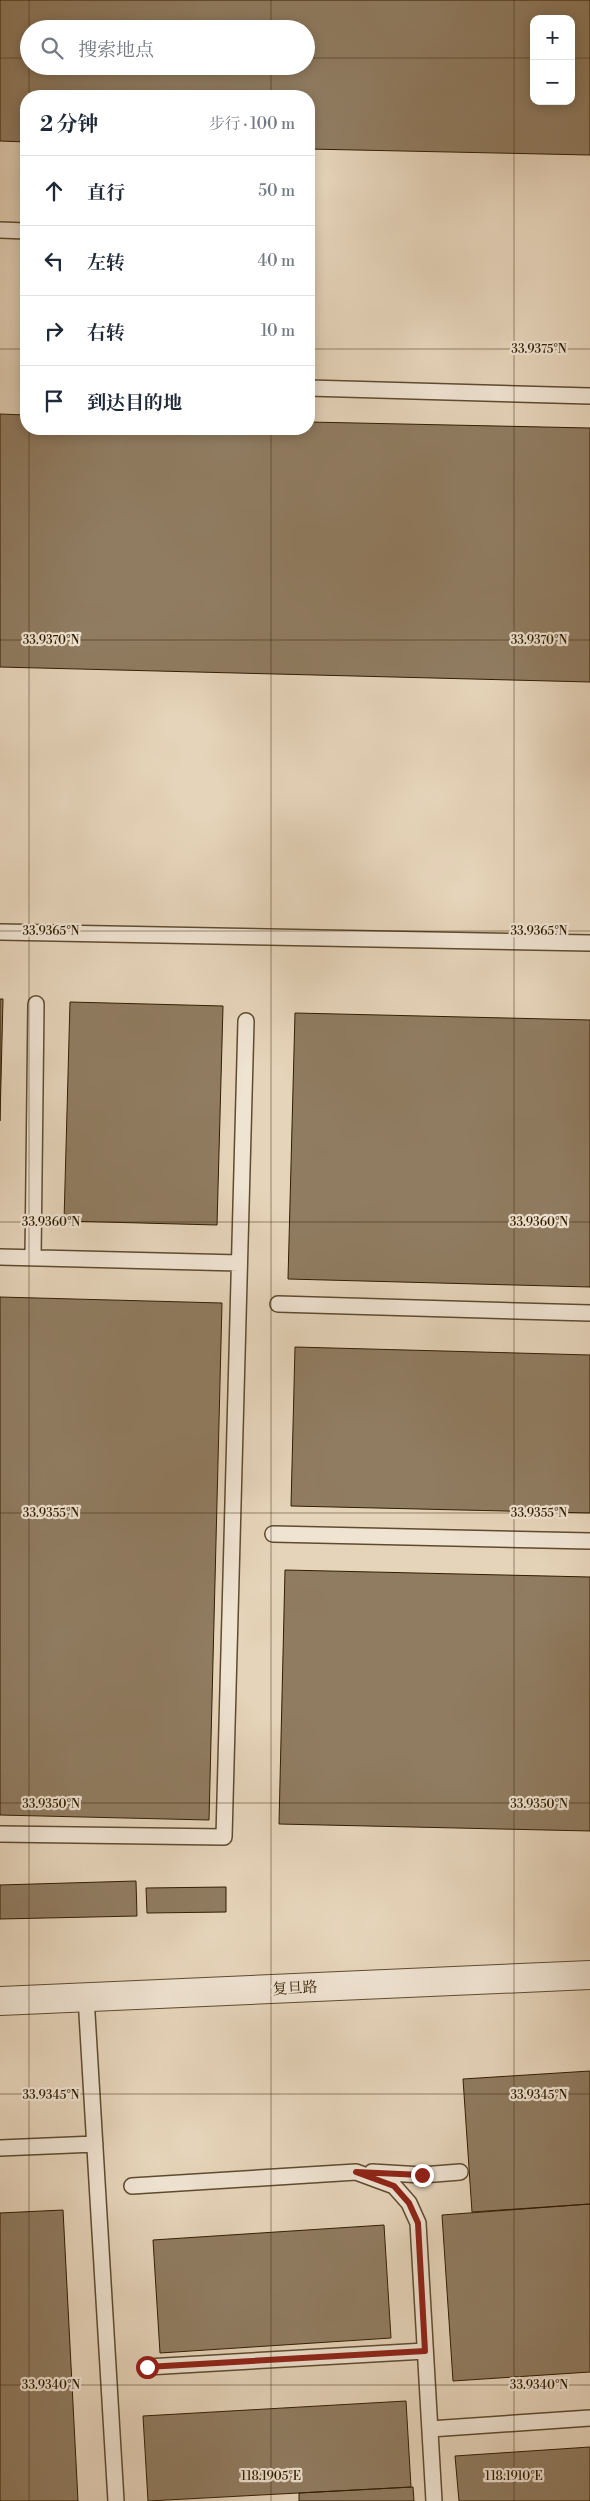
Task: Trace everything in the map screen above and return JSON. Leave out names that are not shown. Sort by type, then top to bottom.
[{"type":"street","name":"复旦路","points":[[0,2001],[590,1975]]},
{"type":"lane","points":[[0,230],[20,231]]},
{"type":"lane","points":[[315,388],[590,396]]},
{"type":"lane","points":[[0,932],[590,943]]},
{"type":"lane","points":[[33,1258],[36,1004]]},
{"type":"lane","points":[[0,1834],[224,1837],[246,1021]]},
{"type":"lane","points":[[0,1257],[239,1263]]},
{"type":"lane","points":[[278,1304],[590,1312]]},
{"type":"lane","points":[[273,1534],[590,1541]]},
{"type":"lane","points":[[86,1997],[116,2501]]},
{"type":"lane","points":[[0,2148],[95,2144]]},
{"type":"lane","points":[[132,2186],[356,2172],[422,2175],[460,2172]]},
{"type":"lane","points":[[356,2172],[394,2186],[409,2203],[418,2223],[434,2501]]},
{"type":"lane","points":[[147,2367],[425,2351]]},
{"type":"lane","points":[[430,2429],[590,2418]]},
{"type":"building","points":[[0,0],[590,0],[590,155],[315,149],[315,90],[20,90],[20,142],[0,141]]},
{"type":"building","points":[[0,414],[20,415],[20,435],[315,435],[315,422],[590,428],[590,682],[0,667]]},
{"type":"building","points":[[0,999],[3,999],[0,1121]]},
{"type":"building","points":[[70,1002],[223,1006],[217,1225],[64,1221]]},
{"type":"building","points":[[295,1013],[590,1020],[590,1287],[288,1279]]},
{"type":"building","points":[[0,1297],[222,1303],[209,1820],[0,1815]]},
{"type":"building","points":[[295,1347],[590,1355],[590,1513],[291,1506]]},
{"type":"building","points":[[285,1570],[590,1577],[590,1831],[279,1824]]},
{"type":"building","points":[[136,1881],[137,1916],[0,1919],[0,1885]]},
{"type":"building","points":[[226,1887],[226,1912],[147,1913],[146,1888]]},
{"type":"building","points":[[590,2071],[590,2204],[472,2212],[463,2079]]},
{"type":"building","points":[[590,2204],[590,2372],[453,2381],[442,2215]]},
{"type":"building","points":[[63,2210],[78,2501],[0,2501],[0,2213]]},
{"type":"building","points":[[384,2225],[391,2338],[160,2353],[153,2240]]},
{"type":"building","points":[[406,2401],[411,2487],[148,2501],[143,2416]]},
{"type":"building","points":[[590,2447],[590,2501],[459,2501],[455,2456]]},
{"type":"building","points":[[413,2487],[414,2501],[299,2501],[299,2493]]},
{"type":"route","points":[[147,2367],[425,2351],[418,2223],[409,2203],[394,2186],[356,2172],[422,2175]]}]
